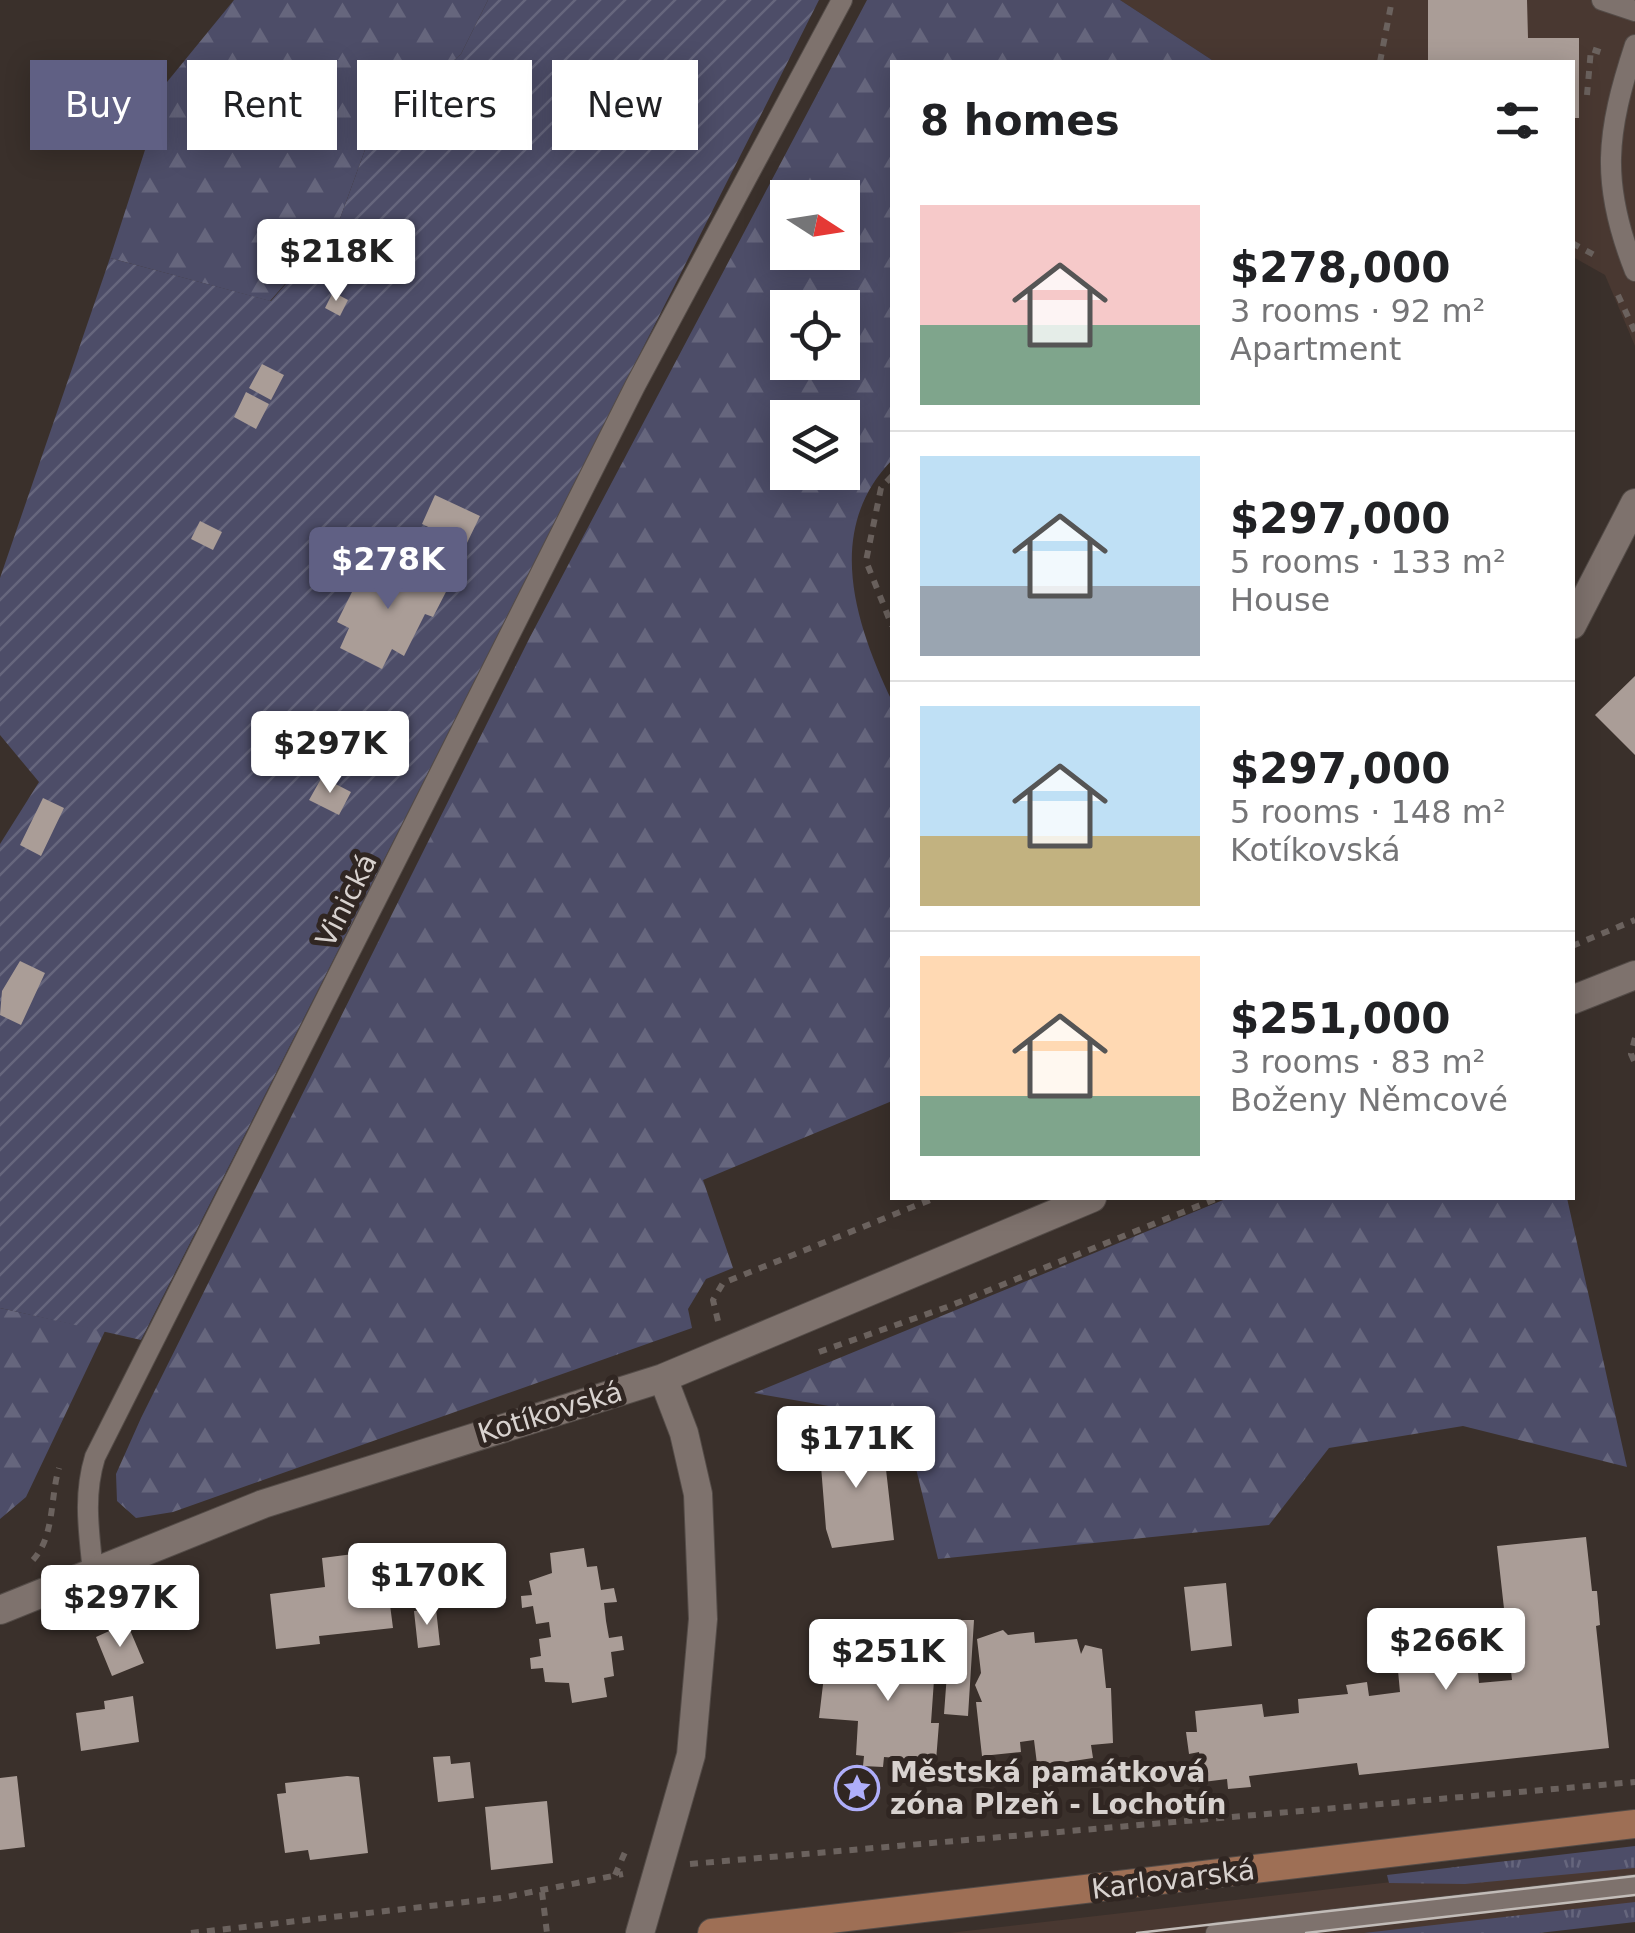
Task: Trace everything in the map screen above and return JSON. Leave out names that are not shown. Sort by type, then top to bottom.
[{"type":"main road","name":"Karlovarská","points":[[712,1933],[1635,1824]]},
{"type":"street","points":[[1575,619],[1635,503]]},
{"type":"street","points":[[1575,999],[1635,975]]},
{"type":"street","name":"Kotíkovská","points":[[0,1610],[263,1504],[663,1378],[724,1349],[1087,1200]]},
{"type":"street","points":[[640,1933],[691,1755],[703,1619],[698,1494],[684,1433],[663,1378]]},
{"type":"lane","name":"Vinická","points":[[93,1572],[86,1508],[95,1457],[635,386],[842,0]]},
{"type":"lane","points":[[1602,0],[1635,11]]},
{"type":"lane","points":[[1635,45],[1617,96],[1608,154],[1618,230],[1635,271]]},
{"type":"lane","points":[[1216,1933],[1635,1884]]},
{"type":"path","points":[[1380,60],[1392,0]]},
{"type":"path","points":[[890,478],[881,488],[867,540],[869,578],[890,622]]},
{"type":"path","points":[[882,604],[890,601]]},
{"type":"path","points":[[1575,945],[1635,920]]},
{"type":"path","points":[[1635,1038],[1631,1054],[1635,1063]]},
{"type":"path","points":[[724,1349],[714,1300],[723,1283],[930,1200]]},
{"type":"path","points":[[802,1358],[947,1307],[1213,1200]]},
{"type":"path","points":[[29,1564],[40,1552],[62,1462]]},
{"type":"path","points":[[190,1933],[542,1892],[614,1876],[710,1862],[1635,1782]]},
{"type":"path","points":[[614,1876],[629,1843]]},
{"type":"path","points":[[700,1846],[710,1862]]},
{"type":"path","points":[[542,1892],[547,1933]]},
{"type":"shaded area","points":[[1120,0],[1635,0],[1635,346],[1605,275],[1575,258],[1575,60],[1212,60]]},
{"type":"shaded area","points":[[1635,1854],[1635,1917],[1488,1933],[949,1933]]},
{"type":"green space","points":[[234,0],[488,0],[454,60],[357,60],[357,150],[365,150],[338,224],[270,301],[110,258],[145,150],[167,150],[167,82]]},
{"type":"green space","points":[[488,0],[819,0],[141,1340],[0,1308],[0,844],[39,782],[0,735],[0,578],[110,258],[271,301],[338,224],[365,150],[532,150],[532,60],[454,60]]},
{"type":"green space","points":[[867,0],[1120,0],[1212,60],[890,60],[890,463],[871,487],[858,516],[852,546],[858,609],[890,696],[890,1102],[703,1180],[733,1268],[706,1279],[688,1309],[692,1328],[173,1512],[136,1518],[117,1501],[116,1474],[530,637],[770,183],[770,270],[860,270],[860,180],[772,180]]},
{"type":"green space","points":[[1223,1200],[1567,1200],[1627,1467],[1463,1426],[1329,1448],[1269,1525],[938,1559],[904,1419],[754,1393]]},
{"type":"green space","points":[[0,1308],[105,1331],[26,1497],[0,1519]]},
{"type":"green space","points":[[1635,1846],[1635,1868],[1465,1884],[1389,1883],[1387,1875]]},
{"type":"green space","points":[[1635,1902],[1635,1922],[1539,1933],[1364,1933]]},
{"type":"building","points":[[1428,0],[1527,0],[1528,38],[1579,38],[1579,118],[1575,118],[1575,60],[1428,60]]},
{"type":"building","points":[[333,292],[348,300],[340,316],[325,308]]},
{"type":"building","points":[[262,364],[284,375],[271,400],[249,388]]},
{"type":"building","points":[[246,392],[269,404],[256,429],[234,417]]},
{"type":"building","points":[[435,495],[480,516],[466,545],[422,524]]},
{"type":"building","points":[[200,521],[222,532],[213,550],[191,539]]},
{"type":"building","points":[[387,556],[448,588],[433,617],[425,614],[404,656],[392,649],[382,669],[340,648],[349,628],[337,622],[360,576],[373,583]]},
{"type":"building","points":[[1635,676],[1635,755],[1595,715]]},
{"type":"building","points":[[322,777],[351,792],[339,815],[309,800]]},
{"type":"building","points":[[43,798],[64,808],[41,856],[20,845]]},
{"type":"building","points":[[20,961],[45,973],[21,1025],[0,1015],[2,991]]},
{"type":"building","points":[[882,1434],[894,1540],[832,1548],[826,1529],[819,1441]]},
{"type":"building","points":[[1586,1537],[1592,1591],[1597,1591],[1600,1625],[1596,1626],[1609,1748],[1359,1775],[1357,1763],[1249,1776],[1251,1787],[1228,1789],[1227,1779],[1203,1782],[1199,1752],[1189,1754],[1186,1732],[1197,1732],[1195,1711],[1262,1704],[1264,1717],[1299,1713],[1298,1699],[1348,1694],[1346,1685],[1367,1682],[1369,1696],[1400,1692],[1397,1660],[1476,1652],[1479,1683],[1512,1680],[1497,1546]]},
{"type":"building","points":[[584,1548],[587,1567],[597,1566],[601,1590],[614,1588],[617,1602],[604,1603],[606,1621],[609,1638],[622,1636],[624,1650],[611,1652],[614,1676],[604,1678],[607,1697],[572,1703],[569,1683],[545,1682],[543,1668],[531,1669],[530,1658],[541,1656],[539,1639],[551,1637],[549,1622],[536,1624],[533,1606],[522,1608],[521,1596],[532,1595],[529,1581],[552,1573],[550,1553]]},
{"type":"building","points":[[369,1552],[371,1567],[385,1566],[393,1628],[319,1636],[320,1644],[276,1649],[270,1594],[325,1587],[322,1558]]},
{"type":"building","points":[[1226,1583],[1232,1646],[1191,1651],[1184,1587]]},
{"type":"building","points":[[436,1609],[440,1645],[418,1648],[414,1611]]},
{"type":"building","points":[[940,1620],[974,1620],[968,1716],[944,1714],[948,1660],[953,1660],[955,1639],[939,1639]]},
{"type":"building","points":[[127,1623],[144,1663],[112,1676],[96,1637]]},
{"type":"building","points":[[1003,1630],[1008,1635],[1034,1632],[1035,1643],[1077,1639],[1081,1654],[1085,1645],[1102,1649],[1106,1688],[1111,1688],[1113,1743],[1091,1745],[1093,1758],[1047,1765],[1037,1764],[1034,1740],[1020,1742],[1021,1752],[982,1756],[976,1702],[982,1702],[975,1685],[981,1673],[977,1639]]},
{"type":"building","points":[[896,1638],[911,1639],[910,1649],[936,1651],[931,1723],[939,1723],[936,1761],[884,1757],[883,1767],[863,1766],[864,1756],[856,1755],[858,1721],[819,1718],[824,1676],[861,1680],[864,1646],[896,1648]]},
{"type":"building","points":[[133,1696],[139,1742],[81,1751],[76,1713],[105,1709],[104,1701]]},
{"type":"building","points":[[450,1756],[451,1764],[470,1762],[474,1798],[438,1802],[433,1757]]},
{"type":"building","points":[[17,1776],[25,1847],[0,1850],[0,1778]]},
{"type":"building","points":[[359,1777],[368,1853],[310,1860],[308,1850],[285,1853],[277,1794],[286,1793],[285,1783]]},
{"type":"building","points":[[547,1801],[553,1863],[491,1870],[485,1807]]},
{"type":"tram line","points":[[1137,1933],[1635,1876]]},
{"type":"tram line","points":[[1306,1933],[1635,1895]]},
{"type":"place","name":"Městská památková zóna Plzeň - Lochotín","points":[[857,1788]]}]
